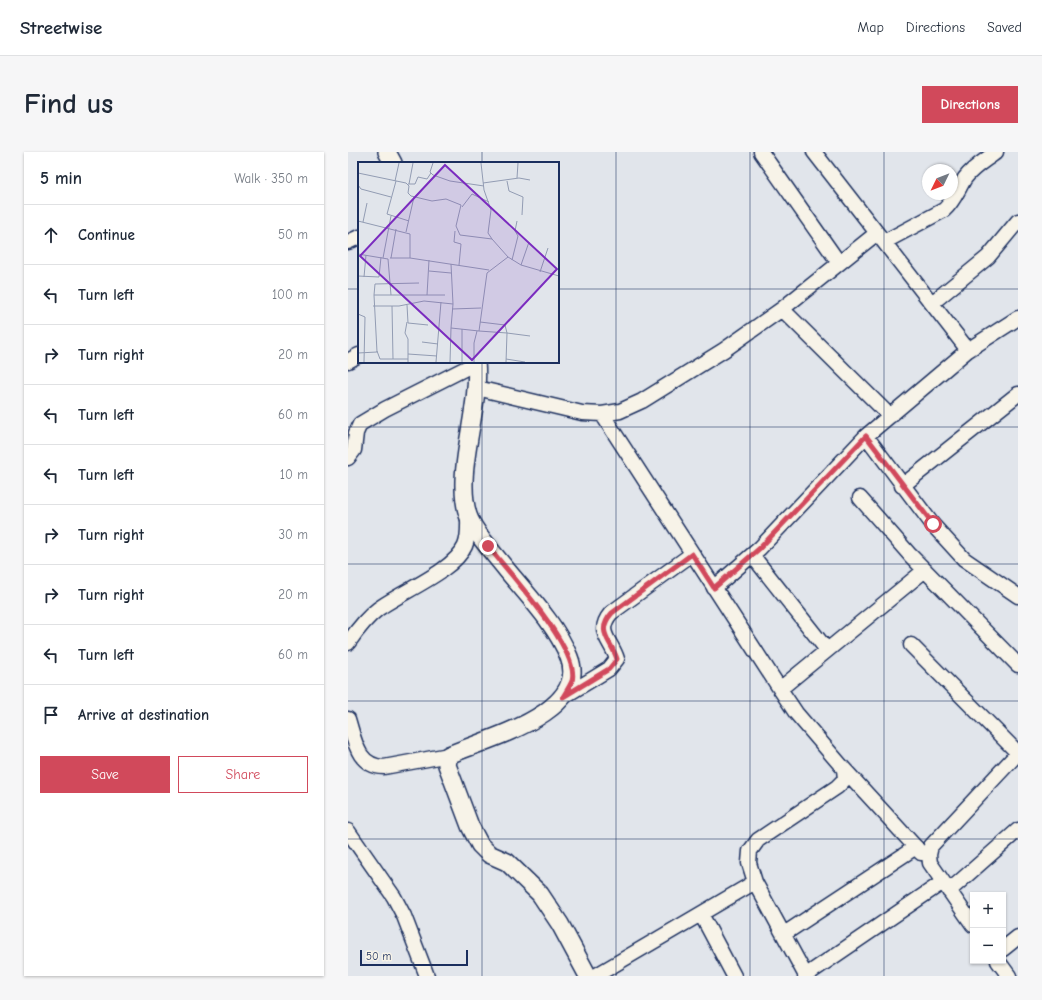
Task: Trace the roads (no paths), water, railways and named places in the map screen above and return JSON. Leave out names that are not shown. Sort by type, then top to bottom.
[{"type":"street","points":[[387,152],[392,162]]},
{"type":"street","points":[[761,152],[839,263]]},
{"type":"street","points":[[814,152],[968,350]]},
{"type":"street","points":[[477,388],[582,413],[602,414],[620,411],[642,401],[724,350],[782,309],[839,263],[880,237],[944,210],[951,203],[966,177],[973,169],[996,152]]},
{"type":"street","points":[[932,304],[988,257],[1018,221]]},
{"type":"street","points":[[348,242],[358,237]]},
{"type":"street","points":[[782,309],[890,416]]},
{"type":"street","points":[[714,588],[752,555],[789,519],[866,436],[968,350],[1018,318]]},
{"type":"street","points":[[348,361],[358,356]]},
{"type":"street","points":[[348,458],[354,450],[356,433],[360,424],[385,409],[474,363]]},
{"type":"street","points":[[348,643],[363,622],[379,608],[446,567],[458,556],[468,538],[468,516],[464,500],[464,482],[477,388],[476,363]]},
{"type":"street","points":[[902,486],[1018,394]]},
{"type":"street","points":[[602,414],[796,713],[844,769],[930,864],[970,921]]},
{"type":"street","points":[[866,436],[902,486],[964,559],[1018,596]]},
{"type":"street","points":[[860,498],[925,570],[1018,665]]},
{"type":"street","points":[[468,516],[488,546],[555,630],[570,658],[572,680],[563,697]]},
{"type":"street","points":[[348,719],[358,752],[365,761],[374,766],[384,767],[448,755],[520,727],[551,709],[563,697],[609,669],[617,659],[604,630],[604,622],[612,613],[692,554]]},
{"type":"street","points":[[752,555],[827,650]]},
{"type":"street","points":[[780,689],[925,570]]},
{"type":"street","points":[[911,645],[1018,753],[931,846],[929,855],[930,864]]},
{"type":"street","points":[[448,755],[447,765],[470,826],[480,845],[489,854],[507,862],[540,894],[560,924],[588,976]]},
{"type":"street","points":[[844,769],[844,779],[837,787],[758,840],[750,851],[749,863],[755,882],[806,976],[946,886],[1018,830]]},
{"type":"street","points":[[348,831],[400,910],[427,976]]},
{"type":"street","points":[[784,934],[916,848]]},
{"type":"street","points":[[595,976],[755,882]]},
{"type":"street","points":[[700,914],[734,976]]},
{"type":"street","points":[[1006,947],[1018,937]]},
{"type":"street","points":[[1000,964],[1009,976]]}]
